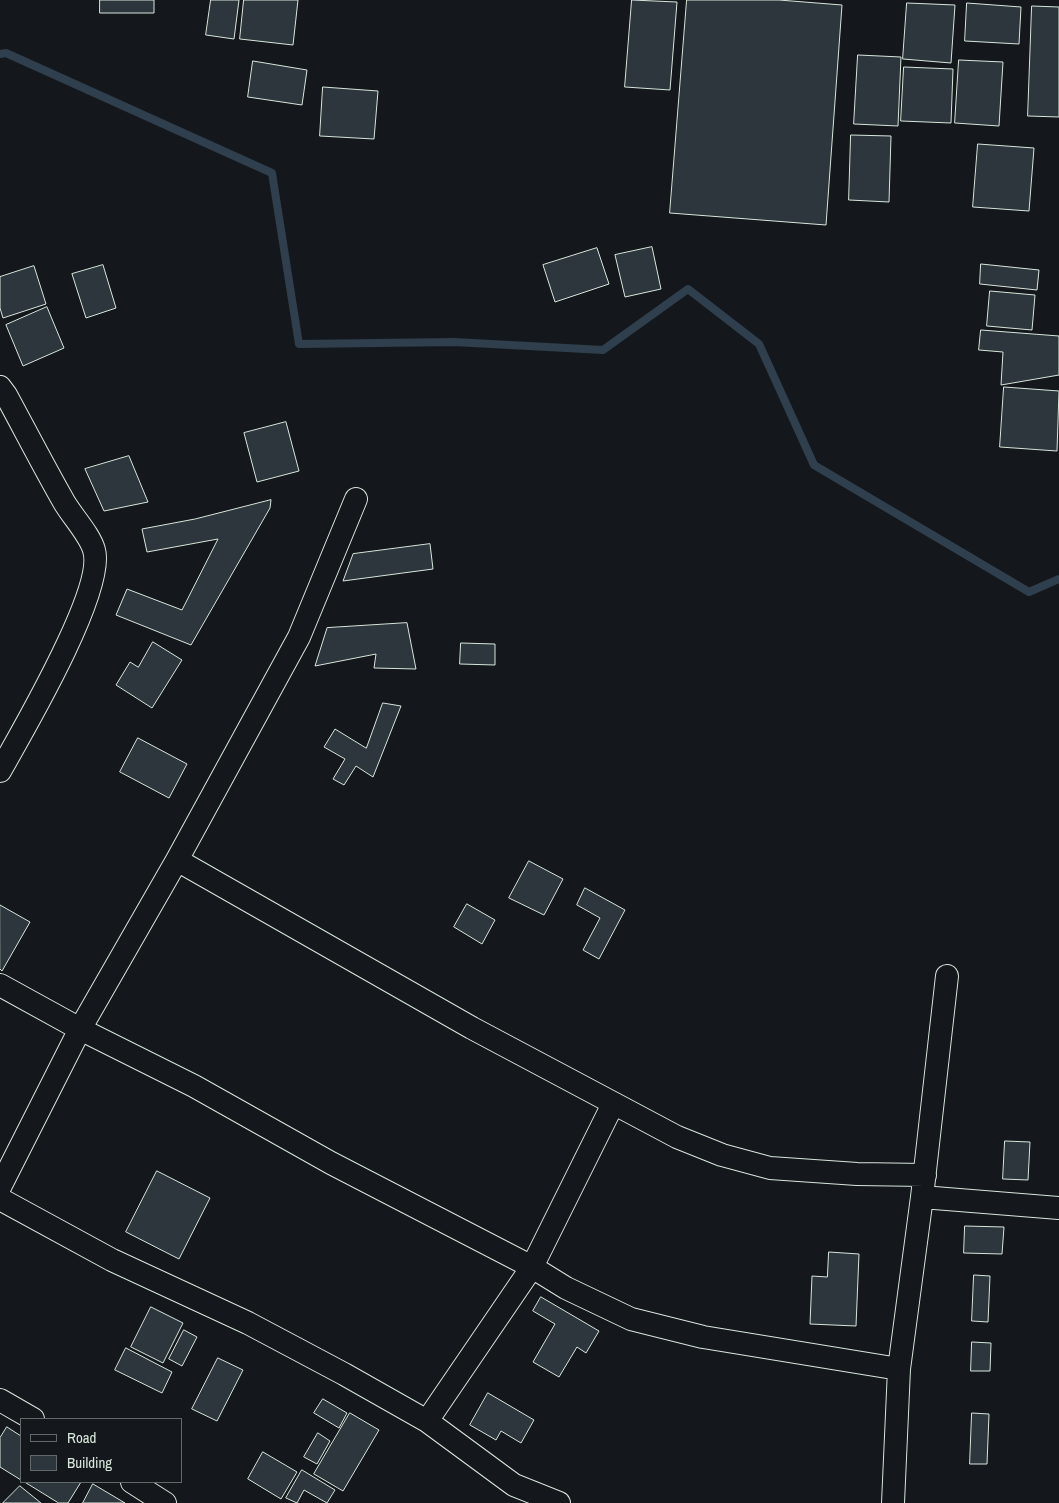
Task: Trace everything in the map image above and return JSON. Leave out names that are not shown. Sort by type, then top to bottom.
[{"type":"street","points":[[0,387],[65,503],[94,550],[96,568],[74,630],[38,704],[0,771]]},
{"type":"street","points":[[0,1186],[80,1029],[177,860],[299,637],[356,499]]},
{"type":"street","points":[[177,860],[472,1028],[677,1137],[722,1155],[770,1168],[857,1174],[1059,1208]]},
{"type":"street","points":[[893,1503],[899,1369],[924,1186],[947,976]]},
{"type":"street","points":[[0,985],[80,1029],[194,1086],[331,1163],[532,1267],[566,1288],[631,1319],[703,1338],[899,1369]]},
{"type":"street","points":[[427,1421],[532,1267],[613,1104]]},
{"type":"street","points":[[0,1199],[112,1260],[248,1323],[344,1374],[427,1421],[514,1485],[559,1503]]},
{"type":"street","points":[[0,1400],[31,1418]]},
{"type":"street","points":[[134,1483],[165,1503]]},
{"type":"building","points":[[100,0],[154,0],[154,13],[100,13]]},
{"type":"building","points":[[211,0],[239,0],[234,39],[206,35]]},
{"type":"building","points":[[244,0],[298,0],[293,45],[240,39]]},
{"type":"building","points":[[632,0],[677,2],[670,90],[625,87]]},
{"type":"building","points":[[687,0],[779,0],[842,5],[826,225],[670,213]]},
{"type":"building","points":[[907,3],[955,5],[951,63],[903,59]]},
{"type":"building","points":[[967,3],[1021,7],[1019,44],[965,41]]},
{"type":"building","points":[[1032,6],[1059,7],[1059,117],[1028,116]]},
{"type":"building","points":[[858,55],[901,57],[898,126],[854,124]]},
{"type":"building","points":[[959,60],[1003,62],[999,126],[955,123]]},
{"type":"building","points":[[253,61],[307,70],[302,105],[248,97]]},
{"type":"building","points":[[904,67],[953,69],[951,123],[901,121]]},
{"type":"building","points":[[323,87],[378,91],[374,139],[320,136]]},
{"type":"building","points":[[851,135],[891,136],[889,202],[849,200]]},
{"type":"building","points":[[978,144],[1034,148],[1029,211],[973,207]]},
{"type":"building","points":[[652,247],[661,289],[625,297],[615,255]]},
{"type":"building","points":[[597,248],[609,284],[555,302],[543,265]]},
{"type":"building","points":[[981,264],[1039,270],[1037,290],[980,284]]},
{"type":"building","points":[[103,265],[116,308],[86,318],[72,274]]},
{"type":"building","points":[[34,266],[46,304],[3,318],[0,308],[0,277]]},
{"type":"building","points":[[990,291],[1035,295],[1032,330],[987,326]]},
{"type":"building","points":[[47,307],[64,348],[23,366],[6,325]]},
{"type":"building","points":[[981,330],[1059,336],[1059,375],[1001,385],[1003,352],[979,350]]},
{"type":"building","points":[[1004,387],[1059,391],[1057,451],[1000,447]]},
{"type":"building","points":[[286,422],[299,471],[257,482],[244,433]]},
{"type":"building","points":[[129,456],[148,502],[104,511],[85,469]]},
{"type":"building","points":[[271,500],[270,508],[191,645],[116,615],[127,589],[182,610],[218,539],[147,552],[142,529],[195,519]]},
{"type":"building","points":[[430,544],[433,569],[343,581],[353,554]]},
{"type":"building","points":[[407,623],[416,669],[374,668],[376,654],[315,666],[327,628]]},
{"type":"building","points":[[153,642],[182,660],[152,708],[116,685],[130,662],[138,667]]},
{"type":"building","points":[[461,643],[495,644],[495,665],[460,664]]},
{"type":"building","points":[[383,703],[401,706],[373,777],[356,766],[344,785],[333,779],[345,759],[324,747],[335,729],[366,748]]},
{"type":"building","points":[[138,738],[187,764],[169,798],[120,772]]},
{"type":"building","points":[[529,861],[563,879],[544,915],[509,898]]},
{"type":"building","points":[[585,888],[625,910],[599,959],[583,950],[600,918],[577,905]]},
{"type":"building","points":[[467,904],[495,920],[482,944],[454,927]]},
{"type":"building","points":[[0,905],[30,922],[2,971],[0,969]]},
{"type":"building","points":[[1005,1141],[1030,1142],[1028,1180],[1003,1179]]},
{"type":"building","points":[[157,1171],[210,1198],[179,1259],[126,1232]]},
{"type":"building","points":[[965,1226],[1004,1227],[1002,1254],[964,1253]]},
{"type":"building","points":[[829,1252],[859,1254],[856,1326],[810,1324],[812,1276],[827,1277]]},
{"type":"building","points":[[974,1275],[990,1276],[988,1322],[972,1321]]},
{"type":"building","points":[[541,1297],[599,1331],[586,1353],[577,1347],[559,1377],[533,1362],[555,1324],[533,1311]]},
{"type":"building","points":[[151,1307],[183,1323],[163,1363],[131,1347]]},
{"type":"building","points":[[184,1330],[197,1337],[182,1366],[169,1359]]},
{"type":"building","points":[[972,1342],[991,1343],[990,1371],[971,1371]]},
{"type":"building","points":[[126,1348],[172,1372],[162,1393],[115,1370]]},
{"type":"building","points":[[218,1358],[243,1370],[217,1421],[192,1409]]},
{"type":"building","points":[[488,1393],[534,1420],[521,1443],[501,1431],[496,1440],[470,1425]]},
{"type":"building","points":[[323,1399],[347,1413],[339,1428],[314,1413]]},
{"type":"building","points":[[350,1413],[379,1430],[343,1491],[314,1474]]},
{"type":"building","points":[[972,1413],[989,1414],[987,1464],[970,1464]]},
{"type":"building","points":[[7,1427],[20,1435],[20,1479],[0,1467],[0,1438]]},
{"type":"building","points":[[318,1433],[330,1441],[317,1464],[304,1457]]},
{"type":"building","points":[[263,1452],[297,1472],[281,1499],[248,1479]]},
{"type":"building","points":[[302,1470],[335,1490],[327,1503],[304,1490],[297,1503],[286,1498]]},
{"type":"building","points":[[27,1483],[80,1483],[68,1503],[59,1503]]},
{"type":"building","points":[[93,1484],[125,1503],[83,1503]]},
{"type":"building","points":[[20,1486],[41,1503],[3,1503]]},
{"type":"waterway","points":[[0,54],[6,53],[272,173],[299,344],[454,342],[603,350],[688,289],[759,344],[814,465],[1029,592],[1059,579]]}]
